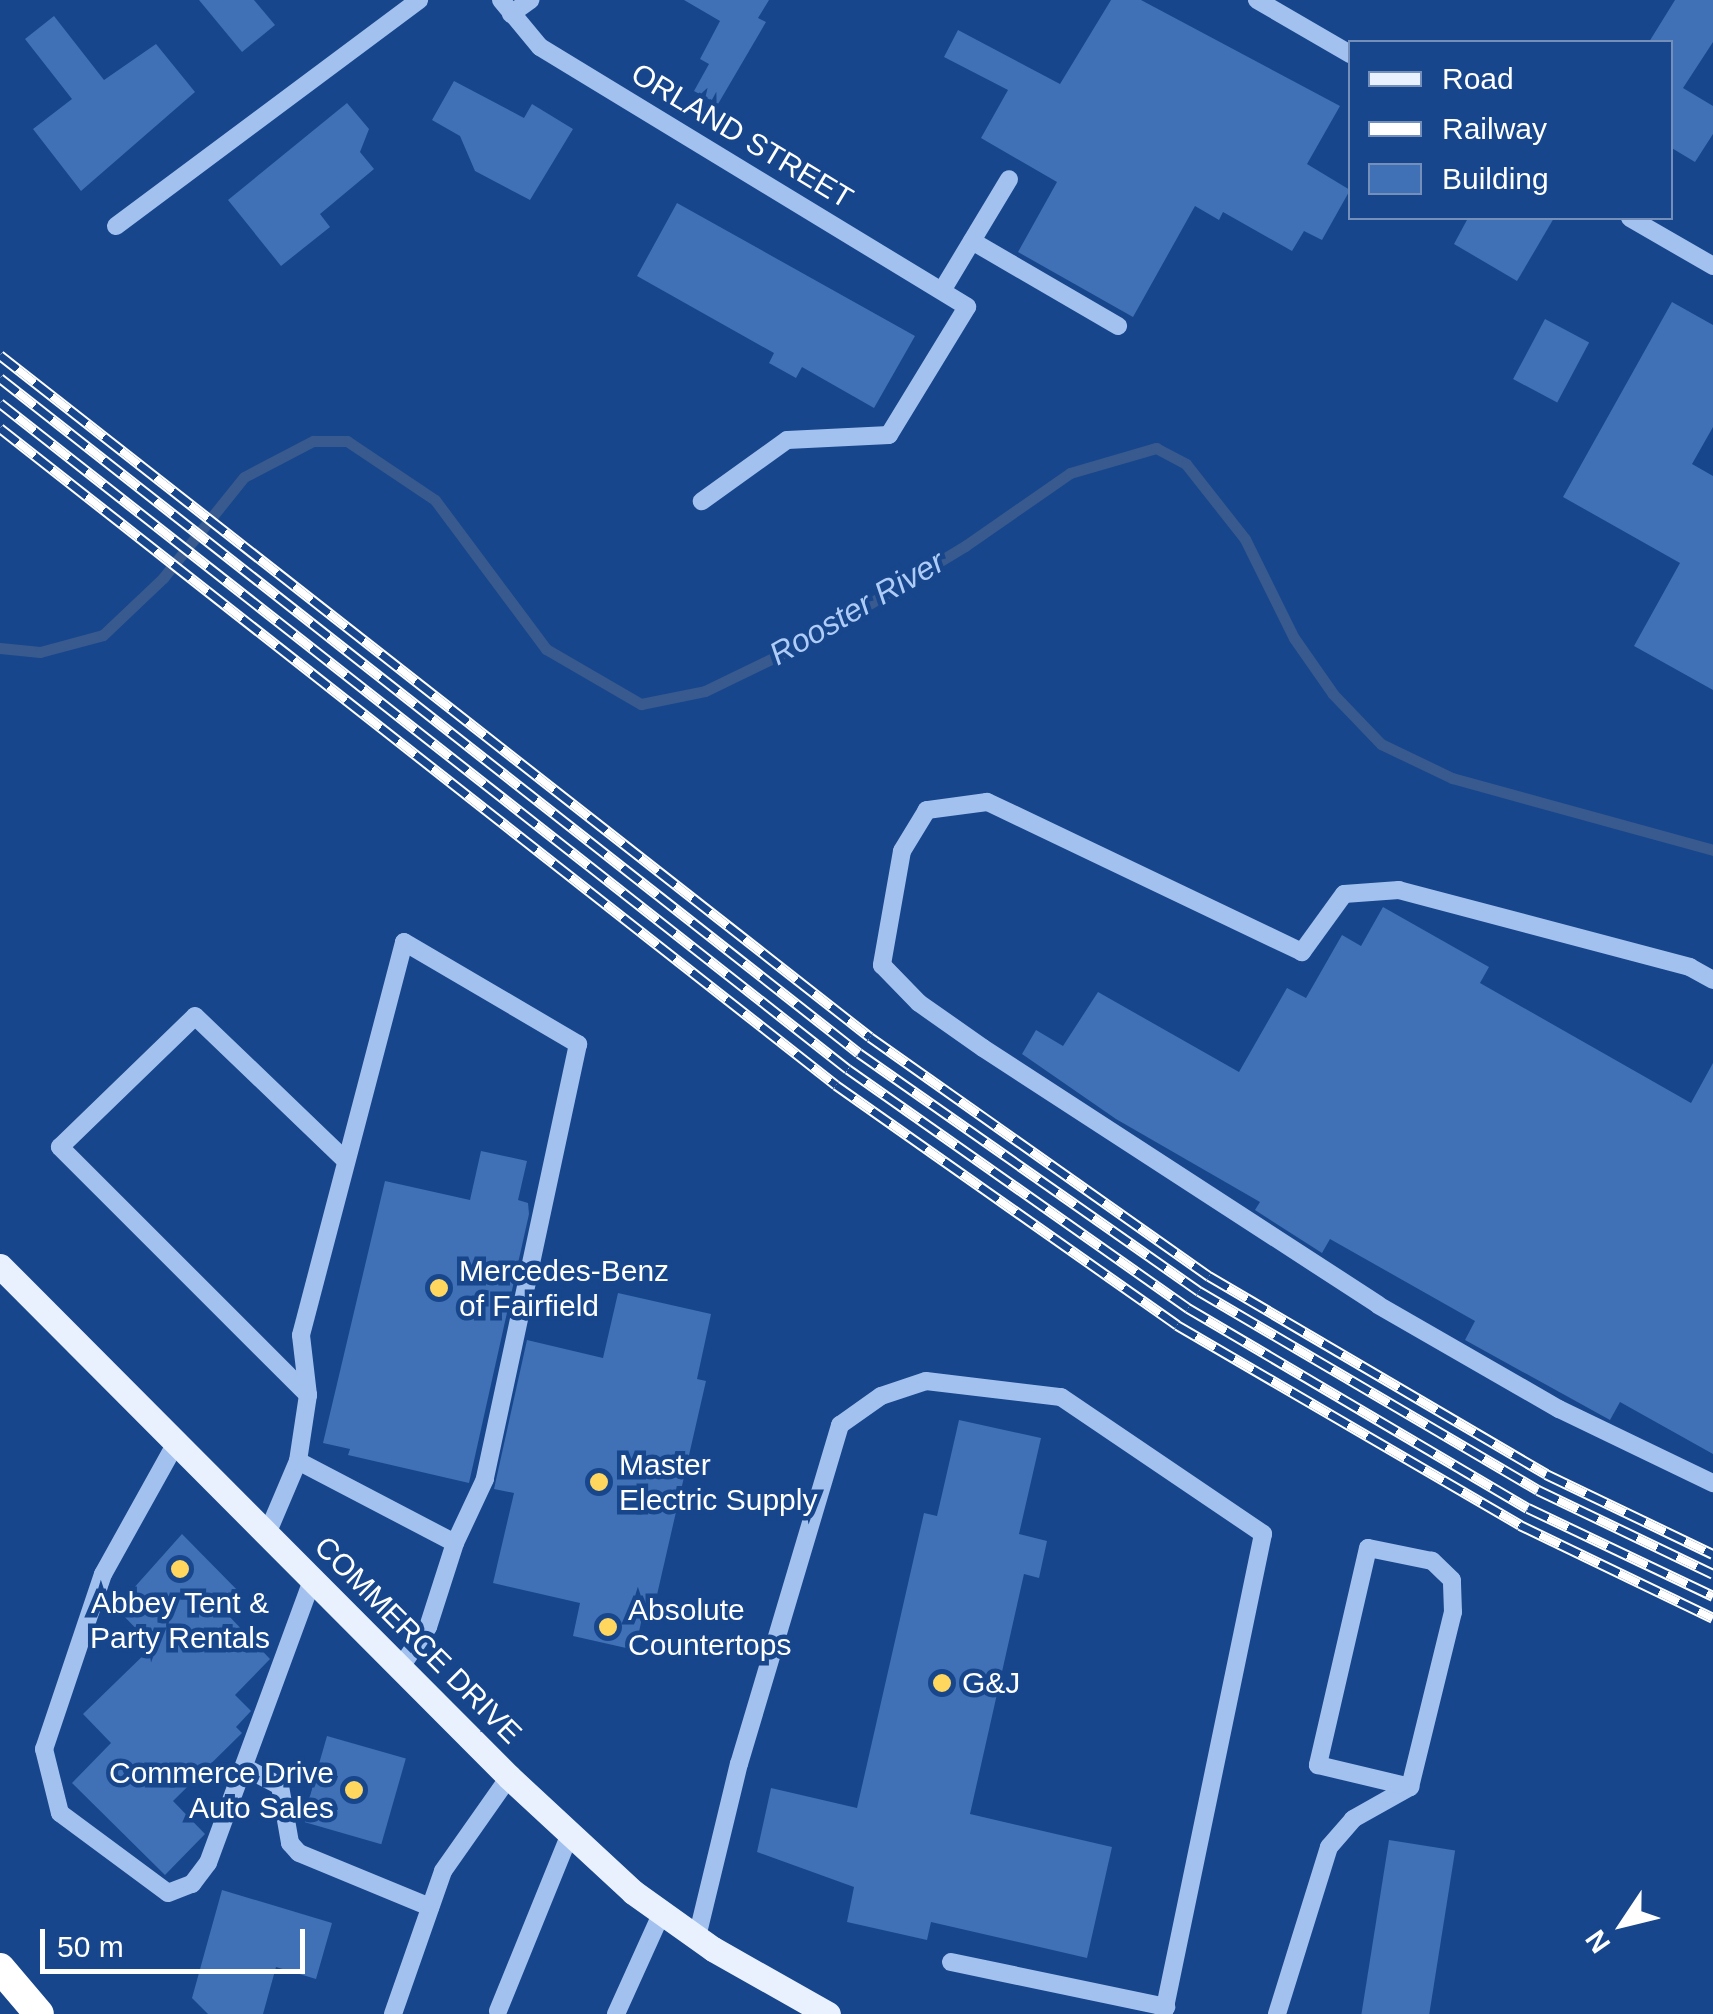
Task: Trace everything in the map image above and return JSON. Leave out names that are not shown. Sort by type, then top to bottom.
[{"type":"highway","points":[[0,1968],[39,2014]]},
{"type":"main road","name":"COMMERCE DRIVE","points":[[0,1266],[570,1834],[697,1937],[828,2014]]},
{"type":"street","points":[[116,226],[419,0]]},
{"type":"street","points":[[506,7],[530,0]]},
{"type":"street","points":[[1257,0],[1348,53]]},
{"type":"street","name":"ORLAND STREET","points":[[506,7],[540,47],[967,306],[889,436],[787,440],[702,502]]},
{"type":"street","points":[[943,289],[1009,179]]},
{"type":"street","points":[[1633,220],[1713,266]]},
{"type":"street","points":[[972,241],[1118,326]]},
{"type":"street","points":[[1713,980],[1634,951],[1399,890],[1344,894],[1302,952],[986,802],[927,810],[902,851],[882,965],[918,1003],[1378,1306],[1559,1409],[1713,1483]]},
{"type":"street","points":[[268,1534],[298,1461],[308,1396],[301,1334],[404,942],[578,1044],[484,1479],[455,1543],[428,1627],[400,1668]]},
{"type":"street","points":[[308,1396],[60,1147],[195,1016],[346,1161]]},
{"type":"street","points":[[697,1937],[738,1764],[840,1426],[881,1396],[926,1381],[1061,1397],[1263,1534],[1165,2010],[951,1962]]},
{"type":"street","points":[[176,1443],[128,1522],[72,1653],[44,1750],[47,1777],[60,1813],[168,1893],[192,1884],[208,1863],[312,1580]]},
{"type":"street","points":[[298,1461],[455,1543]]},
{"type":"street","points":[[1277,2014],[1329,1848],[1354,1819],[1410,1787],[1453,1612],[1452,1580],[1432,1561],[1368,1548],[1318,1764],[1410,1787]]},
{"type":"street","points":[[244,1767],[280,1786],[290,1842],[298,1853],[430,1907]]},
{"type":"street","points":[[393,2014],[430,1907],[472,1822],[509,1777]]},
{"type":"street","points":[[498,2011],[570,1834]]},
{"type":"street","points":[[616,2014],[662,1912]]},
{"type":"building","points":[[199,0],[254,0],[275,25],[242,52]]},
{"type":"building","points":[[684,0],[769,0],[758,18],[766,22],[718,104],[694,91],[709,64],[700,59],[720,21]]},
{"type":"building","points":[[1111,0],[1141,0],[1340,106],[1307,164],[1348,189],[1348,194],[1322,240],[1304,231],[1292,251],[1223,212],[1219,220],[1195,206],[1133,317],[1018,252],[1057,182],[981,138],[1008,90],[944,57],[958,30],[1060,84]]},
{"type":"building","points":[[1675,0],[1713,0],[1713,42],[1683,88],[1713,106],[1713,134],[1695,162],[1673,149],[1673,40],[1650,40]]},
{"type":"building","points":[[54,16],[104,80],[156,44],[195,92],[81,191],[33,129],[72,99],[25,39]]},
{"type":"building","points":[[454,81],[524,118],[532,104],[573,129],[530,200],[475,171],[460,136],[432,120]]},
{"type":"building","points":[[347,103],[369,129],[360,152],[374,169],[320,214],[330,227],[281,266],[228,200]]},
{"type":"building","points":[[677,203],[915,336],[874,408],[802,367],[796,378],[769,363],[774,353],[637,276]]},
{"type":"building","points":[[1467,220],[1553,220],[1517,281],[1454,244]]},
{"type":"building","points":[[1672,302],[1713,325],[1713,427],[1692,464],[1713,476],[1713,690],[1634,646],[1680,563],[1563,497]]},
{"type":"building","points":[[1545,319],[1589,342],[1557,403],[1513,379]]},
{"type":"building","points":[[1383,907],[1489,967],[1480,983],[1691,1103],[1713,1063],[1713,1454],[1620,1402],[1610,1420],[1465,1340],[1475,1321],[1330,1239],[1322,1253],[1255,1210],[1260,1202],[1116,1119],[1022,1054],[1036,1030],[1063,1046],[1098,992],[1239,1072],[1287,988],[1306,998],[1342,935],[1361,946]]},
{"type":"building","name":"Mercedes-Benz of Fairfield","points":[[481,1151],[527,1161],[518,1200],[528,1203],[529,1214],[469,1483],[348,1455],[350,1449],[323,1443],[385,1181],[470,1200]]},
{"type":"building","name":"Master Electric Supply","points":[[618,1293],[711,1314],[697,1379],[706,1381],[651,1621],[642,1618],[635,1650],[573,1636],[580,1603],[493,1583],[514,1493],[494,1489],[527,1340],[603,1358]]},
{"type":"building","name":"G&J","points":[[959,1420],[1041,1438],[1019,1534],[1047,1541],[1039,1578],[1024,1574],[970,1814],[1112,1847],[1087,1958],[931,1922],[927,1940],[847,1922],[854,1887],[757,1852],[771,1788],[857,1808],[924,1513],[937,1516]]},
{"type":"building","points":[[182,1534],[244,1597],[227,1614],[270,1659],[235,1695],[251,1711],[236,1727],[242,1733],[173,1801],[205,1834],[165,1875],[72,1783],[111,1743],[83,1714],[153,1646],[116,1608]]},
{"type":"building","name":"Commerce Drive Auto Sales","points":[[327,1736],[406,1759],[381,1844],[302,1822]]},
{"type":"building","points":[[1389,1840],[1455,1850],[1429,2014],[1361,2014]]},
{"type":"building","points":[[222,1890],[332,1923],[316,1979],[276,1967],[263,2014],[208,2014],[192,1998]]},
{"type":"waterway","name":"Rooster River","points":[[0,648],[40,652],[103,635],[163,578],[244,477],[313,441],[347,441],[435,500],[546,649],[641,704],[705,691],[808,641],[965,546],[1070,473],[1156,448],[1186,464],[1245,539],[1294,638],[1333,694],[1381,744],[1452,778],[1713,850]]},
{"type":"railway","points":[[0,355],[870,1037],[1209,1276],[1546,1474],[1713,1554]]},
{"type":"railway","points":[[0,378],[859,1053],[1199,1291],[1538,1490],[1713,1574]]},
{"type":"railway","points":[[0,403],[848,1069],[1188,1308],[1528,1508],[1713,1596]]},
{"type":"railway","points":[[0,428],[836,1085],[1177,1325],[1520,1525],[1713,1618]]},
{"type":"place","name":"Mercedes-Benz of Fairfield","points":[[439,1288]]},
{"type":"place","name":"Master Electric Supply","points":[[599,1482]]},
{"type":"place","name":"Abbey Tent & Party Rentals","points":[[180,1569]]},
{"type":"place","name":"Absolute Countertops","points":[[608,1627]]},
{"type":"place","name":"G&J","points":[[942,1683]]},
{"type":"place","name":"Commerce Drive Auto Sales","points":[[354,1790]]}]
